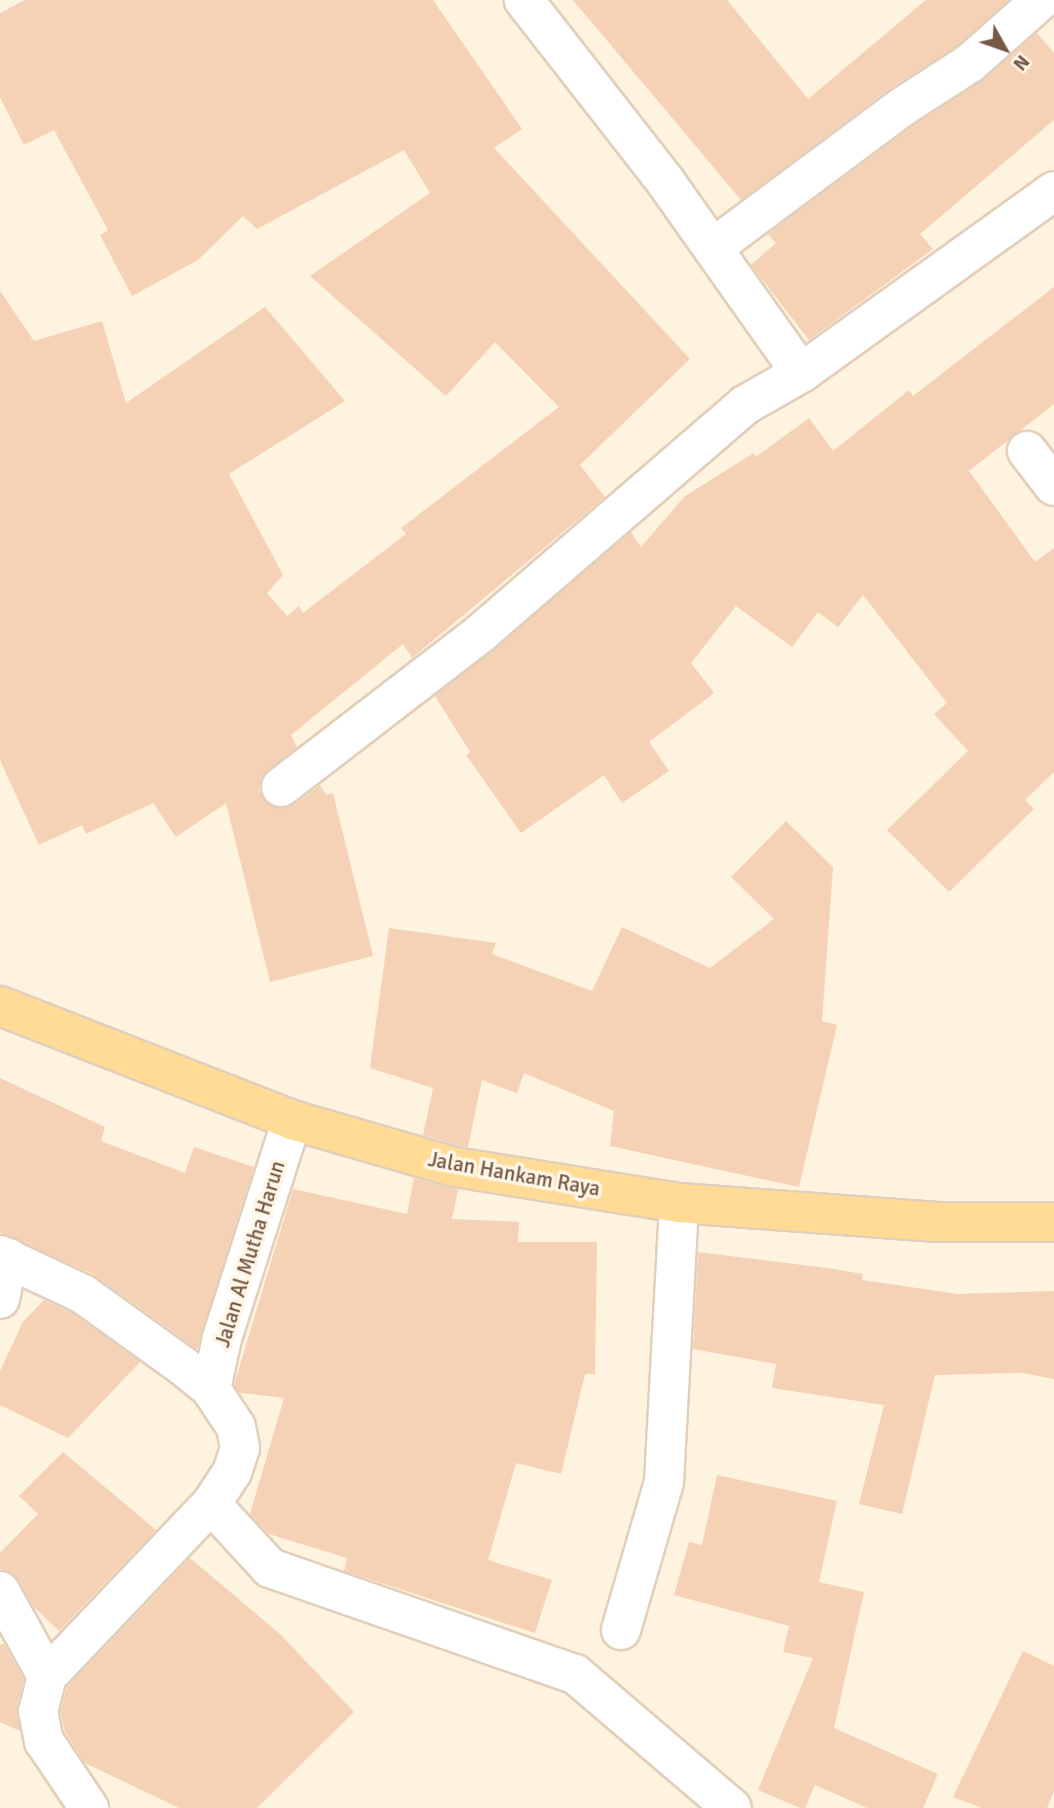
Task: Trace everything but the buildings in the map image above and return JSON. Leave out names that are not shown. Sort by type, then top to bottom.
[{"type":"main road","name":"Jalan Hankam Raya","points":[[0,1006],[292,1120],[455,1167],[679,1203],[937,1222],[1054,1222]]},
{"type":"street","points":[[524,0],[714,247],[801,373]]},
{"type":"street","points":[[714,247],[902,107],[970,63],[1041,0]]},
{"type":"street","points":[[281,787],[482,632],[746,405],[801,373],[1054,191]]},
{"type":"street","points":[[1027,451],[1054,486]]},
{"type":"street","name":"Jalan Al Mutha Harun","points":[[213,1382],[222,1338],[292,1120]]},
{"type":"street","points":[[621,1630],[664,1482],[679,1203]]},
{"type":"street","points":[[0,1299],[4,1256],[83,1294],[213,1382],[236,1427],[240,1448],[232,1472],[211,1504],[47,1676],[38,1711],[44,1741],[89,1808]]},
{"type":"street","points":[[211,1504],[270,1568],[575,1674],[732,1808]]},
{"type":"street","points":[[0,1591],[47,1676]]}]
